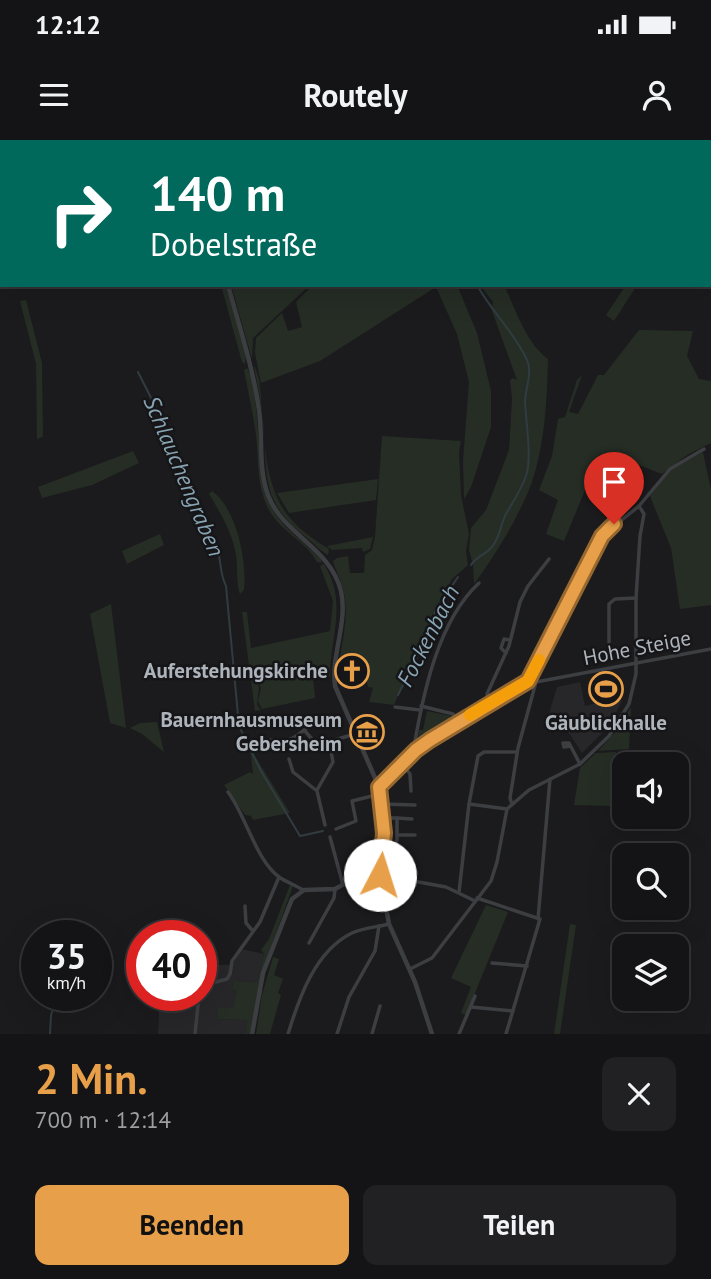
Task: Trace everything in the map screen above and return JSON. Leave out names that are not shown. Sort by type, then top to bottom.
[{"type":"street","points":[[229,287],[259,410],[266,489],[283,520],[317,550],[332,568],[342,597],[334,671],[335,686],[381,793],[383,818],[379,867],[389,924],[410,969],[432,1034]]},
{"type":"street","points":[[379,787],[416,750],[528,681],[602,536],[639,506],[670,469],[704,449]]},
{"type":"street","points":[[410,969],[432,958],[495,872],[507,809],[529,790],[580,764],[609,736],[620,721],[635,684],[637,665],[636,597],[644,514],[639,506]]},
{"type":"street","points":[[489,703],[487,694],[506,653],[501,648],[504,639],[510,640],[524,594],[549,559]]},
{"type":"street","points":[[416,750],[414,747],[421,708],[442,641],[450,621],[479,583]]},
{"type":"street","points":[[609,650],[609,604],[615,599],[636,597]]},
{"type":"street","name":"Hohe Steige","points":[[528,681],[536,682],[637,665],[711,649]]},
{"type":"street","points":[[512,804],[511,791],[517,752],[536,682]]},
{"type":"street","points":[[395,707],[421,708],[453,714],[460,722]]},
{"type":"street","points":[[269,740],[289,741],[319,718]]},
{"type":"street","points":[[305,731],[314,744],[355,734]]},
{"type":"street","points":[[317,791],[333,762],[329,741]]},
{"type":"street","points":[[570,746],[580,764]]},
{"type":"street","points":[[459,892],[469,804],[478,756],[480,752],[517,752]]},
{"type":"street","points":[[289,758],[293,772],[317,791],[325,825]]},
{"type":"street","points":[[402,763],[410,774],[411,791]]},
{"type":"street","points":[[506,1034],[539,919],[550,779]]},
{"type":"street","points":[[228,792],[245,819],[262,856],[279,877],[303,890],[335,889],[379,867]]},
{"type":"street","points":[[336,829],[356,821],[352,801],[381,793]]},
{"type":"street","points":[[382,804],[415,805]]},
{"type":"street","points":[[469,804],[507,809]]},
{"type":"street","points":[[383,818],[412,819]]},
{"type":"street","points":[[382,846],[394,845],[398,835],[397,818]]},
{"type":"street","points":[[398,835],[415,835]]},
{"type":"street","points":[[330,837],[343,885]]},
{"type":"street","points":[[380,875],[438,884],[476,900],[539,919]]},
{"type":"street","points":[[217,982],[226,979],[230,974],[232,961],[260,922],[279,877]]},
{"type":"street","points":[[309,943],[334,898],[335,889]]},
{"type":"street","points":[[253,1034],[264,972],[286,910],[292,899],[303,890]]},
{"type":"street","points":[[245,906],[246,923],[252,930]]},
{"type":"street","points":[[288,1034],[300,999],[314,971],[334,945],[354,932],[389,924]]},
{"type":"street","points":[[337,1034],[349,997],[376,951],[379,926]]},
{"type":"street","points":[[492,963],[527,966]]},
{"type":"street","points":[[459,1034],[475,996]]},
{"type":"street","points":[[372,1034],[380,1006]]},
{"type":"street","points":[[471,1007],[513,1011]]},
{"type":"street","points":[[195,1034],[197,1011]]},
{"type":"shaded area","points":[[222,287],[227,287],[246,355],[245,364],[242,362]]},
{"type":"shaded area","points":[[232,287],[308,287],[253,338],[252,359]]},
{"type":"shaded area","points":[[311,287],[436,287],[320,361],[261,383],[255,353],[256,338],[282,313],[288,331],[302,327],[296,302]]},
{"type":"shaded area","points":[[436,287],[458,287],[477,333],[491,391],[491,427],[471,487],[464,499],[463,461],[469,382],[457,334]]},
{"type":"shaded area","points":[[482,287],[505,287],[528,335],[548,359],[546,406],[543,437],[532,482],[506,535],[474,584],[469,550],[471,528],[486,510],[509,450],[512,399],[510,380],[517,380],[492,311],[493,302]]},
{"type":"shaded area","points":[[625,287],[636,287],[614,321],[606,315]]},
{"type":"shaded area","points":[[26,300],[42,363],[43,437],[37,439],[36,364],[20,301]]},
{"type":"shaded area","points":[[639,330],[693,331],[687,356],[699,379],[711,381],[711,443],[687,455],[662,474],[634,463],[621,500],[588,483],[564,541],[546,534],[558,500],[539,490],[552,456],[558,419],[565,417],[577,380],[582,375],[569,412],[578,414],[598,375],[604,375]]},
{"type":"shaded area","points":[[254,367],[259,379],[262,414],[258,387]]},
{"type":"shaded area","points":[[247,368],[254,391],[266,492],[275,514],[316,554],[321,563],[274,518],[265,501],[244,370]]},
{"type":"shaded area","points":[[382,436],[461,441],[461,495],[469,534],[466,551],[468,565],[452,579],[435,609],[394,705],[369,702],[373,688],[368,687],[365,674],[357,673],[356,662],[338,667],[346,611],[343,589],[333,561],[348,556],[350,573],[364,573],[365,555],[372,550],[375,537]]},
{"type":"shaded area","points":[[264,442],[269,472],[281,505],[299,528],[329,549],[328,555],[292,525],[273,499],[266,472]]},
{"type":"shaded area","points":[[133,451],[139,463],[92,485],[42,498],[38,487]]},
{"type":"shaded area","points":[[703,452],[711,490],[711,605],[680,609],[671,548],[650,496],[668,472]]},
{"type":"shaded area","points":[[378,479],[376,500],[289,513],[277,493]]},
{"type":"shaded area","points":[[212,491],[228,510],[238,536],[245,578],[244,590],[240,594],[232,539],[209,494]]},
{"type":"shaded area","points":[[160,534],[164,545],[127,564],[122,551]]},
{"type":"shaded area","points":[[373,537],[370,549],[363,552],[362,548],[332,550],[327,546]]},
{"type":"shaded area","points":[[324,564],[335,592],[336,606],[330,677],[313,677],[315,698],[262,709],[258,701],[261,688],[255,676],[259,688],[257,705],[261,710],[255,711],[242,612],[247,612],[251,648],[330,631],[333,601],[320,566]]},
{"type":"shaded area","points":[[111,604],[126,728],[110,723],[90,614]]},
{"type":"shaded area","points":[[580,682],[585,706],[605,701],[622,701],[609,726],[582,753],[569,733],[558,724],[550,733],[545,727],[557,687]]},
{"type":"shaded area","points":[[631,707],[629,749],[598,751],[618,729]]},
{"type":"shaded area","points":[[427,711],[451,716],[453,722],[420,743],[419,730],[423,730]]},
{"type":"shaded area","points":[[157,722],[164,752],[130,728],[140,723]]},
{"type":"shaded area","points":[[250,748],[290,813],[253,820],[251,816],[245,815],[224,785],[250,772],[253,774]]},
{"type":"shaded area","points":[[612,752],[612,806],[574,805],[580,768],[596,753]]},
{"type":"shaded area","points":[[290,885],[293,886],[263,969],[250,1034],[245,1034],[247,1020],[217,1019],[218,1007],[233,1008],[236,991],[232,990],[233,981],[257,982],[264,954],[261,950],[269,939]]},
{"type":"shaded area","points":[[486,905],[508,912],[466,1015],[461,1013],[471,987],[451,978]]},
{"type":"shaded area","points":[[570,924],[576,925],[560,1034],[554,1034]]},
{"type":"shaded area","points":[[241,949],[264,954],[257,982],[233,981],[232,990],[236,991],[233,1009],[219,1007],[217,1019],[247,1020],[245,1034],[158,1034],[159,1011],[217,1011],[217,965],[232,965]]},
{"type":"shaded area","points":[[273,957],[279,959],[274,975],[283,979],[278,993],[281,995],[270,1034],[256,1034],[262,995]]},
{"type":"waterway","name":"Fockenbach","points":[[471,565],[496,541],[506,514],[524,481],[529,460],[525,402],[529,365],[522,350],[478,287]]},
{"type":"waterway","name":"Schlauchengraben","points":[[138,372],[187,474],[208,538],[214,538],[216,544],[226,586],[239,726],[261,771],[300,836],[323,831]]},
{"type":"waterway","name":"Fockenbach","points":[[398,695],[419,653],[436,609],[458,577]]},
{"type":"waterway","points":[[50,1034],[52,1011]]},
{"type":"slow traffic","points":[[470,715],[528,681],[539,660]]},
{"type":"place","name":"Auferstehungskirche","points":[[352,671]]},
{"type":"place","name":"Gäublickhalle","points":[[606,689]]},
{"type":"place","name":"Bauernhausmuseum Gebersheim","points":[[367,732]]},
{"type":"route","points":[[380,875],[384,833],[379,787],[416,750],[430,740],[528,681],[602,536],[614,524]]}]
